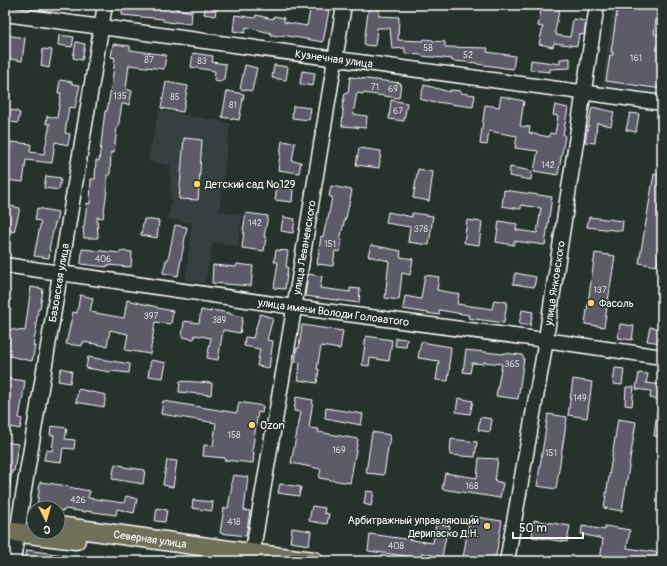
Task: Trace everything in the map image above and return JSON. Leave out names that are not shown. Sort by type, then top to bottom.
[{"type":"main road","name":"Северная улица","points":[[16,525],[224,561]]},
{"type":"main road","name":"Северная улица","points":[[66,527],[251,557],[314,561]]},
{"type":"street","name":"Базовская улица","points":[[13,561],[16,525],[105,5]]},
{"type":"street","name":"улица Леваневского","points":[[251,557],[344,5]]},
{"type":"street","name":"улица Янковского","points":[[508,561],[546,340],[597,5]]},
{"type":"street","name":"Кузнечная улица","points":[[5,14],[662,103]]},
{"type":"street","name":"улица имени Володи Головатого","points":[[5,265],[294,307],[546,340],[662,357]]},
{"type":"shaded area","points":[[613,5],[662,5],[662,95],[602,87]]},
{"type":"shaded area","name":"Детский сад №129","points":[[159,110],[230,123],[219,211],[242,215],[238,246],[213,242],[205,283],[186,280],[192,223],[168,219],[171,203],[170,165],[148,161]]},
{"type":"building","points":[[123,5],[167,5],[177,7],[176,9],[192,12],[191,24],[174,23],[163,21],[163,19],[122,15]]},
{"type":"building","points":[[206,5],[217,5],[215,16],[204,14]]},
{"type":"building","points":[[311,5],[330,5],[323,42],[282,35],[271,35],[271,33],[246,27],[245,33],[233,31],[235,15],[255,18],[256,15],[273,19],[274,16],[284,18],[284,22],[307,26]]},
{"type":"building","points":[[369,5],[379,5],[379,16],[399,17],[398,40],[423,41],[424,39],[445,42],[445,47],[488,48],[487,52],[515,56],[513,69],[477,63],[452,61],[452,59],[405,54],[405,48],[392,49],[390,28],[377,28],[375,46],[364,45]]},
{"type":"building","points":[[542,5],[560,5],[555,32],[556,35],[570,37],[573,19],[586,21],[584,35],[579,34],[577,46],[554,43],[553,47],[539,44],[543,27],[538,26]]},
{"type":"building","points":[[618,5],[658,5],[654,34],[662,35],[662,89],[606,81],[610,55],[613,55],[613,52],[611,52]]},
{"type":"building","points":[[5,35],[25,38],[22,61],[5,58]]},
{"type":"building","points":[[59,35],[74,37],[72,47],[58,45]]},
{"type":"building","points":[[76,42],[85,44],[82,60],[73,58]]},
{"type":"building","points":[[113,44],[130,46],[130,50],[166,55],[164,69],[129,65],[126,89],[132,91],[129,105],[122,104],[118,128],[117,127],[114,153],[111,152],[110,175],[107,175],[107,191],[103,218],[97,217],[98,238],[84,238],[83,227],[87,203],[90,204],[91,179],[95,179],[96,160],[99,161],[105,111],[107,111],[112,82],[115,58],[111,57]]},
{"type":"building","points":[[43,49],[52,50],[49,68],[41,66]]},
{"type":"building","points":[[193,53],[213,56],[212,62],[226,64],[224,80],[219,82],[214,81],[215,71],[191,67]]},
{"type":"building","points":[[570,58],[570,68],[550,69],[550,72],[530,70],[531,60],[560,64],[560,59]]},
{"type":"building","points":[[245,65],[257,68],[252,91],[240,89]]},
{"type":"building","points":[[274,65],[288,67],[286,80],[272,78]]},
{"type":"building","points":[[302,71],[315,73],[313,86],[300,84]]},
{"type":"building","points":[[350,77],[401,83],[399,98],[357,93],[353,114],[367,116],[366,128],[342,126],[342,109],[345,93],[348,93]]},
{"type":"building","points":[[60,80],[80,85],[75,108],[69,107],[65,133],[70,134],[68,145],[55,142],[52,163],[26,160],[23,182],[5,180],[5,170],[7,170],[11,142],[31,144],[30,152],[44,154],[50,124],[46,124],[47,116],[57,118],[61,93],[58,93]]},
{"type":"building","points":[[166,82],[188,86],[183,112],[161,108]]},
{"type":"building","points":[[424,85],[450,92],[450,90],[461,91],[461,93],[475,95],[473,107],[435,103],[420,99]]},
{"type":"building","points":[[227,91],[244,94],[239,120],[222,117]]},
{"type":"building","points":[[501,96],[524,101],[520,126],[530,127],[529,133],[549,137],[550,133],[555,134],[558,116],[553,115],[555,105],[568,108],[558,175],[534,171],[538,151],[515,148],[517,136],[489,131],[487,145],[480,144],[485,105],[499,107]]},
{"type":"building","points":[[391,100],[407,103],[404,121],[389,119]]},
{"type":"building","points":[[293,106],[311,108],[309,120],[292,118]]},
{"type":"building","points":[[592,107],[614,112],[611,126],[597,123],[595,143],[585,142]]},
{"type":"building","points":[[5,109],[20,113],[18,123],[5,121]]},
{"type":"building","points":[[630,113],[639,114],[636,132],[626,130]]},
{"type":"building","points":[[184,138],[202,140],[198,200],[179,199]]},
{"type":"building","points":[[282,141],[295,143],[292,161],[301,162],[299,173],[278,170]]},
{"type":"building","points":[[359,148],[381,151],[379,168],[356,165]]},
{"type":"building","points":[[510,167],[532,171],[531,180],[509,176]]},
{"type":"building","points":[[418,169],[433,172],[429,201],[413,198]]},
{"type":"building","points":[[654,174],[662,176],[662,235],[657,266],[639,263]]},
{"type":"building","points":[[46,176],[61,178],[59,190],[44,188]]},
{"type":"building","points":[[331,186],[352,190],[340,240],[342,240],[340,252],[335,251],[333,266],[317,264],[321,236],[323,237],[332,197],[329,196]]},
{"type":"building","points":[[277,187],[293,189],[292,202],[275,200]]},
{"type":"building","points":[[504,190],[552,197],[545,245],[514,241],[514,245],[496,242],[499,221],[517,224],[516,230],[537,233],[541,208],[521,205],[521,209],[502,206]]},
{"type":"building","points":[[5,205],[20,208],[14,232],[5,229]]},
{"type":"building","points":[[37,208],[58,212],[49,249],[49,258],[34,256],[41,221],[35,220]]},
{"type":"building","points":[[388,212],[412,217],[412,213],[433,216],[429,245],[408,242],[410,227],[386,223]]},
{"type":"building","points":[[246,213],[268,216],[264,237],[266,237],[264,251],[242,248]]},
{"type":"building","points":[[283,217],[295,219],[293,233],[281,231]]},
{"type":"building","points":[[589,217],[623,221],[622,231],[587,227]]},
{"type":"building","points":[[144,219],[159,221],[157,238],[141,235]]},
{"type":"building","points":[[467,220],[482,222],[479,245],[464,243]]},
{"type":"building","points":[[175,225],[187,227],[178,276],[163,273],[166,260],[168,260]]},
{"type":"building","points":[[371,245],[401,251],[400,257],[413,259],[410,275],[402,273],[399,300],[385,298],[389,261],[368,256]]},
{"type":"building","points":[[82,249],[120,253],[120,251],[132,252],[131,267],[107,265],[107,267],[81,264]]},
{"type":"building","points":[[276,250],[288,251],[286,267],[288,267],[285,289],[274,288],[278,262],[274,262]]},
{"type":"building","points":[[595,253],[615,256],[604,327],[585,324]]},
{"type":"building","points":[[237,264],[253,266],[251,286],[212,283],[213,265],[236,267]]},
{"type":"building","points":[[515,273],[536,277],[534,287],[513,284]]},
{"type":"building","points":[[308,274],[322,276],[320,288],[350,292],[350,288],[360,289],[359,303],[305,296]]},
{"type":"building","points":[[425,275],[439,277],[437,290],[459,294],[457,304],[492,309],[494,300],[507,302],[504,323],[468,318],[469,315],[439,310],[439,315],[403,309],[405,296],[421,299]]},
{"type":"building","points":[[31,287],[43,289],[40,309],[38,309],[33,346],[35,346],[32,361],[5,355],[5,329],[25,331]]},
{"type":"building","points":[[80,295],[93,298],[90,312],[124,318],[127,300],[173,311],[171,324],[155,322],[150,354],[125,350],[128,334],[110,330],[107,346],[83,342],[82,346],[66,344],[73,312],[77,313]]},
{"type":"building","points":[[201,310],[230,313],[243,317],[240,333],[223,330],[218,360],[207,358],[211,338],[195,335],[194,339],[182,337],[184,321],[199,323]]},
{"type":"building","points":[[522,310],[533,312],[530,326],[519,324]]},
{"type":"building","points":[[260,314],[273,318],[267,340],[273,341],[269,368],[257,366],[260,349],[244,346],[245,337],[253,338]]},
{"type":"building","points":[[620,324],[634,326],[632,340],[618,338]]},
{"type":"building","points":[[302,325],[343,331],[340,349],[321,346],[317,369],[319,369],[317,383],[298,380],[300,363],[295,362],[297,348],[299,348]]},
{"type":"building","points":[[650,327],[662,329],[661,343],[647,341]]},
{"type":"building","points":[[366,336],[392,340],[389,361],[370,358],[369,366],[362,365]]},
{"type":"building","points":[[396,338],[407,339],[406,347],[395,346]]},
{"type":"building","points":[[421,342],[451,347],[448,381],[436,380],[439,361],[418,358]]},
{"type":"building","points":[[466,350],[522,355],[524,358],[518,399],[496,396],[502,364],[484,362],[484,364],[472,363],[470,373],[463,372]]},
{"type":"building","points":[[88,357],[130,364],[129,373],[86,368]]},
{"type":"building","points":[[151,360],[166,363],[163,378],[148,376]]},
{"type":"building","points":[[61,368],[72,371],[70,383],[58,381]]},
{"type":"building","points":[[615,368],[624,369],[622,385],[613,384]]},
{"type":"building","points":[[639,373],[648,374],[646,383],[662,385],[660,400],[650,398],[651,391],[636,389]]},
{"type":"building","points":[[5,378],[25,381],[19,418],[22,419],[20,429],[5,426],[5,403],[7,393],[5,392]]},
{"type":"building","points":[[573,379],[592,382],[587,418],[568,415]]},
{"type":"building","points":[[180,381],[212,383],[211,395],[179,392]]},
{"type":"building","points":[[626,387],[634,387],[632,406],[625,405]]},
{"type":"building","points":[[78,389],[106,395],[104,407],[76,402]]},
{"type":"building","points":[[296,397],[313,400],[309,428],[319,429],[318,432],[358,439],[350,483],[319,478],[321,469],[291,463],[301,412],[294,411]]},
{"type":"building","points":[[458,398],[473,401],[470,414],[456,412]]},
{"type":"building","points":[[163,401],[237,413],[239,402],[263,406],[262,413],[258,412],[252,452],[254,452],[253,463],[203,456],[204,445],[213,446],[216,423],[161,414]]},
{"type":"building","points":[[326,408],[363,414],[361,425],[325,418]]},
{"type":"building","points":[[657,412],[662,412],[662,437],[654,436]]},
{"type":"building","points":[[548,414],[567,417],[556,489],[537,486]]},
{"type":"building","points":[[480,417],[492,419],[490,432],[478,430]]},
{"type":"building","points":[[618,419],[636,422],[622,511],[604,508]]},
{"type":"building","points":[[51,426],[67,428],[65,439],[75,440],[74,449],[63,448],[61,462],[44,460],[46,450],[52,451],[54,435],[50,435]]},
{"type":"building","points":[[372,432],[390,435],[384,475],[366,473]]},
{"type":"building","points":[[451,439],[477,442],[475,457],[450,455]]},
{"type":"building","points":[[5,442],[18,444],[9,492],[5,491]]},
{"type":"building","points":[[479,458],[498,459],[495,481],[503,483],[500,498],[442,489],[445,473],[477,478]]},
{"type":"building","points":[[167,460],[177,461],[173,487],[163,485]]},
{"type":"building","points":[[115,464],[145,470],[143,484],[112,479]]},
{"type":"building","points":[[233,475],[248,477],[244,510],[250,511],[246,536],[220,533],[224,508],[228,508]]},
{"type":"building","points":[[40,482],[90,491],[88,498],[124,503],[126,496],[137,499],[134,513],[117,509],[116,515],[66,509],[66,500],[38,500]]},
{"type":"building","points":[[280,484],[301,487],[299,496],[278,493]]},
{"type":"building","points":[[366,491],[374,492],[371,506],[364,504]]},
{"type":"building","points":[[193,500],[213,502],[212,511],[192,508]]},
{"type":"building","points":[[312,506],[325,508],[324,513],[329,514],[327,524],[309,521]]},
{"type":"building","points":[[157,508],[167,510],[165,522],[155,521]]},
{"type":"building","points":[[470,516],[502,521],[496,555],[492,561],[478,561],[463,558]]},
{"type":"building","points":[[534,520],[570,526],[567,542],[532,537]]},
{"type":"building","points":[[436,523],[450,526],[448,537],[446,536],[442,557],[422,553],[421,558],[368,551],[370,534],[433,543]]},
{"type":"building","points":[[582,526],[605,530],[605,526],[630,530],[627,548],[661,553],[660,561],[600,561],[603,539],[581,534]]},
{"type":"building","points":[[292,528],[311,531],[309,545],[290,542]]},
{"type":"building","points":[[27,550],[70,556],[70,561],[25,561]]},
{"type":"place","name":"Детский сад №129","points":[[197,184]]},
{"type":"place","name":"Фасоль","points":[[591,303]]},
{"type":"place","name":"Ozon","points":[[252,425]]},
{"type":"place","name":"Арбитражный управляющий Дерипаско Д.Н.","points":[[487,526]]}]
